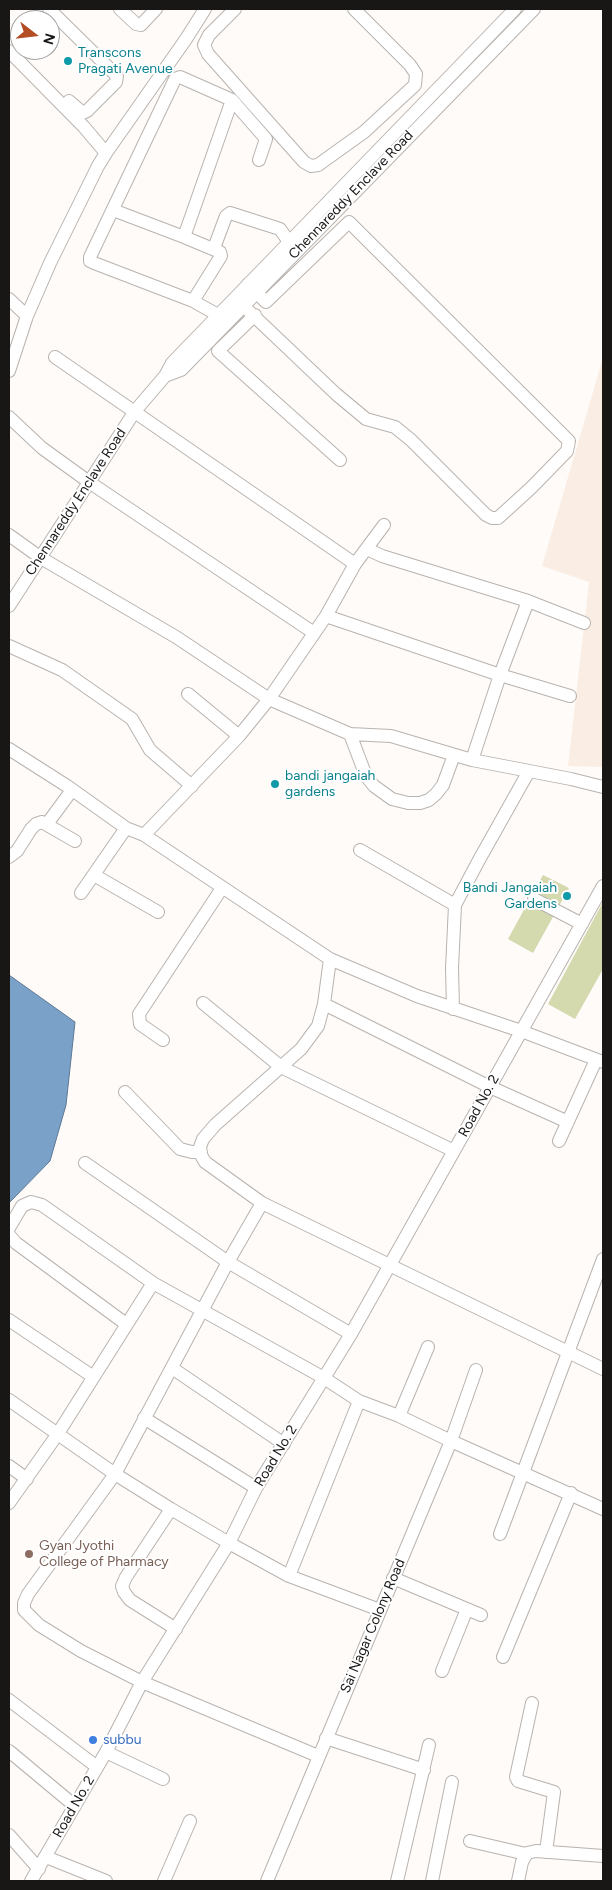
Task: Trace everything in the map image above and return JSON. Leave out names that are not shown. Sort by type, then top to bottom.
[{"type":"street","points":[[9,41],[78,109],[83,113],[87,111],[116,82],[116,76],[49,9]]},
{"type":"street","points":[[120,9],[136,24],[141,25],[156,9]]},
{"type":"street","points":[[9,372],[27,316],[50,263],[98,166],[205,9]]},
{"type":"street","points":[[235,9],[209,35],[204,45],[208,54],[304,162],[312,166],[318,165],[364,132],[415,85],[416,74],[410,65],[354,9]]},
{"type":"street","name":"Chennareddy Enclave Road","points":[[385,152],[515,9]]},
{"type":"street","name":"Chennareddy Enclave Road","points":[[9,606],[135,411],[165,376],[181,370],[239,301],[385,152],[534,9]]},
{"type":"street","points":[[9,51],[14,64],[84,126],[106,153]]},
{"type":"street","points":[[223,318],[193,301],[90,261],[90,257],[175,79],[180,77],[232,100],[266,139],[259,160]]},
{"type":"street","points":[[184,237],[232,100]]},
{"type":"street","points":[[364,132],[385,152]]},
{"type":"street","name":"Chennareddy Enclave Road","points":[[252,288],[290,242],[338,200]]},
{"type":"street","points":[[113,210],[214,248],[220,252],[222,256],[193,301]]},
{"type":"street","points":[[214,248],[226,216],[230,213],[280,229],[290,242]]},
{"type":"street","points":[[239,301],[336,394],[366,419],[395,427],[492,518],[498,518],[505,512],[567,451],[569,441],[349,222],[266,302],[252,288]]},
{"type":"street","points":[[9,299],[27,316]]},
{"type":"street","points":[[255,315],[218,351],[340,460]]},
{"type":"street","points":[[56,357],[355,564]]},
{"type":"street","points":[[9,417],[42,448],[89,482],[314,633]]},
{"type":"street","points":[[144,836],[239,736],[269,699],[326,616],[355,564],[384,525]]},
{"type":"street","points":[[9,535],[41,558],[176,637],[269,699],[350,734],[391,736],[472,760],[603,787]]},
{"type":"street","points":[[367,549],[382,556],[528,601],[584,623]]},
{"type":"street","points":[[472,760],[500,675],[528,601]]},
{"type":"street","points":[[326,616],[500,675],[570,696]]},
{"type":"street","points":[[9,646],[62,670],[132,719],[150,750],[192,786]]},
{"type":"street","points":[[188,694],[239,736]]},
{"type":"street","points":[[350,734],[366,776],[374,786],[392,798],[408,803],[420,803],[429,800],[436,794],[443,785],[454,755]]},
{"type":"street","points":[[9,749],[126,828],[144,836],[330,960],[417,996],[521,1031],[600,1061],[559,1141]]},
{"type":"street","points":[[453,1009],[452,968],[455,905],[478,860],[529,771]]},
{"type":"street","points":[[47,824],[72,790]]},
{"type":"street","points":[[9,857],[17,851],[31,829],[36,824],[42,822],[75,842]]},
{"type":"street","points":[[81,893],[126,828]]},
{"type":"street","points":[[360,850],[455,905]]},
{"type":"street","points":[[94,875],[158,912]]},
{"type":"street","name":"Road No. 2","points":[[32,1881],[106,1752],[142,1682],[229,1543],[256,1488],[351,1334],[603,886]]},
{"type":"street","points":[[163,1040],[140,1024],[138,1014],[222,888]]},
{"type":"street","points":[[534,899],[582,924]]},
{"type":"street","points":[[330,960],[324,1004],[318,1026],[301,1049],[203,1139],[200,1147],[205,1162],[262,1203],[603,1369]]},
{"type":"street","points":[[202,1003],[281,1067],[454,1152]]},
{"type":"street","points":[[324,1004],[490,1087],[568,1122]]},
{"type":"street","points":[[125,1092],[180,1149],[201,1152]]},
{"type":"street","points":[[85,1162],[228,1262],[351,1334]]},
{"type":"street","points":[[9,1228],[22,1206],[34,1202],[42,1205],[153,1283],[324,1378],[359,1401],[399,1416],[603,1509]]},
{"type":"street","points":[[262,1203],[228,1262],[115,1474],[28,1594],[24,1603],[24,1610],[39,1625],[81,1651],[142,1682],[318,1756]]},
{"type":"street","points":[[9,1235],[16,1243],[126,1324]]},
{"type":"street","points":[[500,1534],[603,1259]]},
{"type":"street","points":[[9,1503],[57,1435],[92,1376],[153,1283]]},
{"type":"street","points":[[9,1320],[92,1376]]},
{"type":"street","points":[[399,1416],[428,1347]]},
{"type":"street","points":[[172,1368],[284,1444]]},
{"type":"street","name":"Sai Nagar Colony Road","points":[[267,1881],[451,1441],[476,1370]]},
{"type":"street","points":[[9,1400],[115,1474],[229,1543],[289,1576],[380,1610]]},
{"type":"street","points":[[289,1576],[359,1401]]},
{"type":"street","points":[[144,1418],[256,1488]]},
{"type":"street","points":[[9,1466],[27,1479]]},
{"type":"street","points":[[503,1657],[571,1493]]},
{"type":"street","points":[[171,1509],[122,1586],[130,1600],[176,1629]]},
{"type":"street","points":[[393,1578],[481,1615]]},
{"type":"street","points":[[442,1671],[467,1609]]},
{"type":"street","points":[[9,1700],[97,1766]]},
{"type":"street","points":[[532,1703],[516,1778],[518,1781],[554,1792],[546,1852]]},
{"type":"street","points":[[326,1738],[424,1770]]},
{"type":"street","points":[[397,1881],[429,1745]]},
{"type":"street","points":[[9,1751],[75,1806]]},
{"type":"street","points":[[106,1752],[162,1779]]},
{"type":"street","points":[[432,1881],[452,1782]]},
{"type":"street","points":[[164,1881],[190,1821]]},
{"type":"street","points":[[9,1835],[39,1869]]},
{"type":"street","points":[[470,1840],[526,1854],[536,1851],[603,1856]]},
{"type":"street","points":[[518,1881],[522,1862],[526,1854]]},
{"type":"street","points":[[46,1857],[106,1881]]},
{"type":"shaded area","points":[[603,358],[603,767],[568,766],[589,582],[542,566]]},
{"type":"green space","points":[[543,875],[569,888],[533,953],[508,939]]},
{"type":"green space","points":[[603,902],[603,969],[575,1019],[548,1004]]},
{"type":"water","points":[[9,975],[75,1022],[66,1105],[50,1161],[9,1203]]},
{"type":"place","name":"Transcons Pragati Avenue","points":[[68,61]]},
{"type":"place","name":"bandi jangaiah gardens","points":[[275,784]]},
{"type":"place","name":"Bandi Jangaiah Gardens","points":[[567,896]]},
{"type":"place","name":"Gyan Jyothi College of Pharmacy","points":[[29,1554]]},
{"type":"place","name":"subbu","points":[[93,1740]]}]
